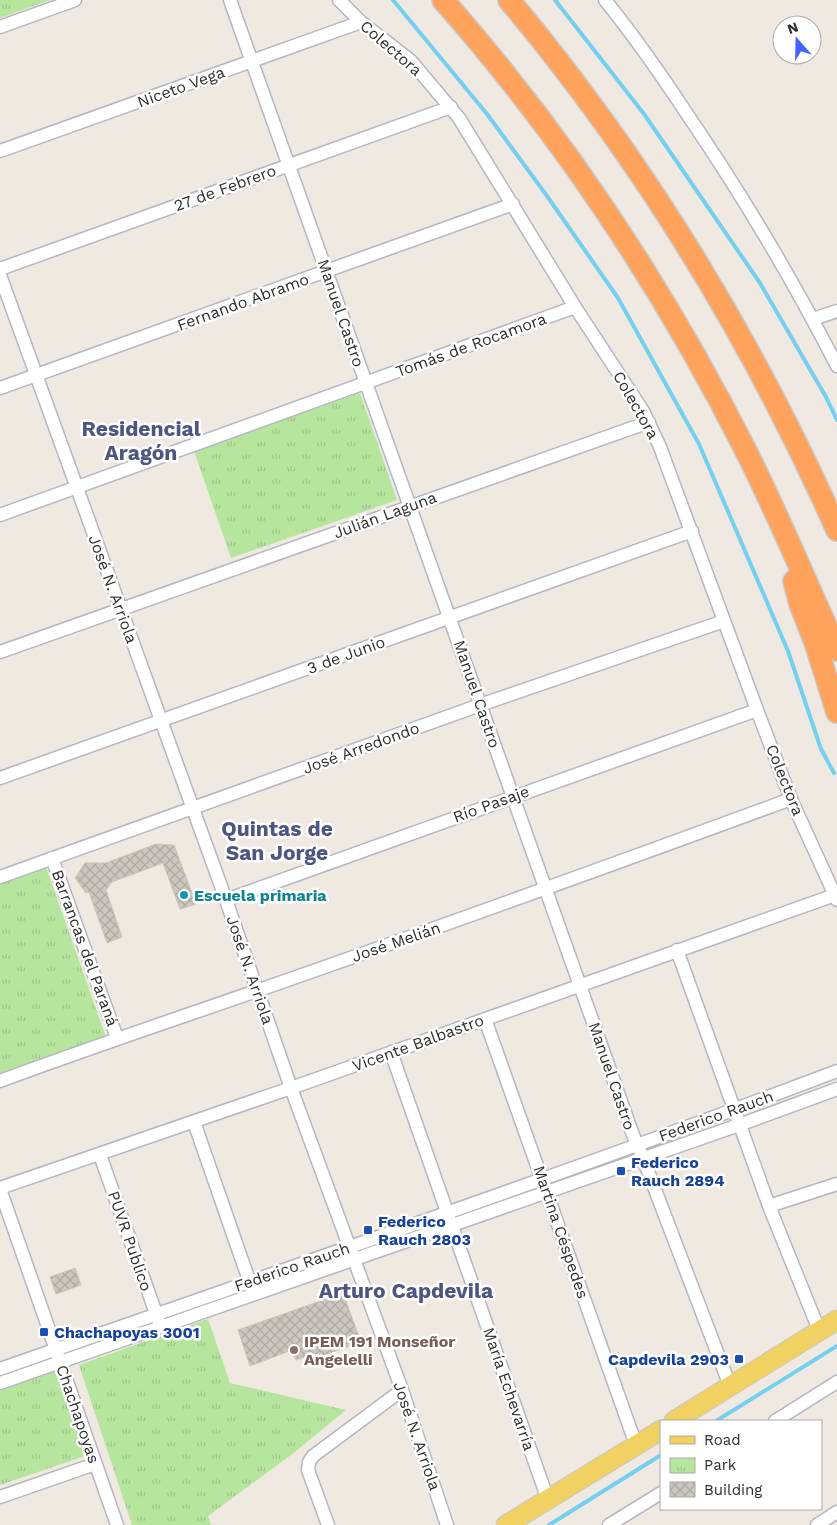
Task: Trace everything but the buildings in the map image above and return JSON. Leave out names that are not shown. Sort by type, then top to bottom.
[{"type":"highway","points":[[443,0],[504,72],[545,126],[623,238],[694,354],[744,447],[837,650]]},
{"type":"highway","points":[[509,0],[562,66],[622,148],[720,300],[777,404],[837,530]]},
{"type":"highway","points":[[720,300],[764,350],[837,496]]},
{"type":"highway","points":[[777,516],[800,604],[816,645],[837,712]]},
{"type":"main road","points":[[676,1420],[837,1320]]},
{"type":"main road","points":[[506,1525],[660,1431]]},
{"type":"street","points":[[0,27],[75,0]]},
{"type":"street","name":"Manuel Castro","points":[[230,0],[637,1144],[730,1386]]},
{"type":"street","name":"Colectora","points":[[340,0],[361,22],[410,61],[451,107],[649,422],[692,531],[756,710],[791,799],[836,898]]},
{"type":"street","points":[[605,0],[653,63],[725,168],[813,319],[837,366]]},
{"type":"street","name":"Niceto Vega","points":[[0,151],[361,22]]},
{"type":"street","name":"27 de Febrero","points":[[0,269],[451,107]]},
{"type":"street","name":"Fernando Abramo","points":[[0,388],[513,204]]},
{"type":"street","name":"José N. Arriola","points":[[0,275],[226,900],[290,1088],[402,1390],[447,1525]]},
{"type":"street","name":"Tomás de Rocamora","points":[[0,515],[575,307]]},
{"type":"street","points":[[813,319],[837,311]]},
{"type":"street","name":"Julián Laguna","points":[[0,652],[649,422]]},
{"type":"street","name":"3 de Junio","points":[[0,778],[692,531]]},
{"type":"street","name":"José Arredondo","points":[[0,877],[480,705],[724,621]]},
{"type":"street","name":"Río Pasaje","points":[[226,900],[756,710]]},
{"type":"street","name":"José Melián","points":[[0,1081],[117,1038],[257,991],[546,889],[791,799]]},
{"type":"street","name":"Barrancas del Paraná","points":[[52,858],[117,1038]]},
{"type":"street","name":"Vicente Balbastro","points":[[0,1189],[677,950],[836,898]]},
{"type":"street","points":[[677,950],[769,1206],[820,1330]]},
{"type":"street","name":"Martina Céspedes","points":[[485,1019],[636,1445]]},
{"type":"street","name":"María Echevarría","points":[[391,1052],[548,1500]]},
{"type":"street","name":"Federico Rauch","points":[[0,1369],[734,1110],[837,1071]]},
{"type":"street","name":"Federico Rauch","points":[[0,1383],[739,1125],[837,1088]]},
{"type":"street","points":[[194,1122],[254,1294]]},
{"type":"street","name":"PUVR Publico","points":[[100,1155],[161,1328]]},
{"type":"street","points":[[769,1206],[837,1184]]},
{"type":"street","name":"Chachapoyas","points":[[0,1189],[117,1525]]},
{"type":"street","points":[[777,1420],[837,1382]]},
{"type":"street","points":[[328,1525],[308,1470],[309,1462],[313,1456],[402,1390]]},
{"type":"street","points":[[0,1498],[96,1464]]},
{"type":"street","points":[[609,1525],[660,1494]]},
{"type":"street","points":[[817,1525],[837,1512]]},
{"type":"green space","points":[[0,0],[50,0],[0,18]]},
{"type":"green space","points":[[360,393],[397,500],[231,558],[194,451]]},
{"type":"green space","points":[[45,864],[106,1037],[0,1073],[0,881]]},
{"type":"green space","points":[[208,1319],[230,1383],[346,1410],[291,1455],[208,1516],[211,1525],[132,1525],[79,1365]]},
{"type":"green space","points":[[57,1370],[85,1456],[0,1485],[0,1389]]},
{"type":"waterway","points":[[393,0],[487,114],[618,298],[699,444],[788,651],[821,749],[834,773]]},
{"type":"waterway","points":[[555,0],[644,114],[760,283],[826,397],[837,420]]},
{"type":"waterway","points":[[718,1420],[837,1346]]},
{"type":"waterway","points":[[549,1525],[660,1456]]},
{"type":"place","name":"Escuela primaria","points":[[184,895]]},
{"type":"place","name":"Federico Rauch 2894","points":[[621,1171]]},
{"type":"place","name":"Federico Rauch 2803","points":[[368,1230]]},
{"type":"place","name":"Chachapoyas 3001","points":[[44,1332]]},
{"type":"place","name":"IPEM 191 Monseñor Angelelli","points":[[294,1350]]},
{"type":"place","name":"Capdevila 2903","points":[[739,1359]]},
{"type":"district","name":"Residencial Aragón","points":[[141,440]]},
{"type":"district","name":"Quintas de San Jorge","points":[[277,840]]},
{"type":"district","name":"Arturo Capdevila","points":[[406,1290]]}]
